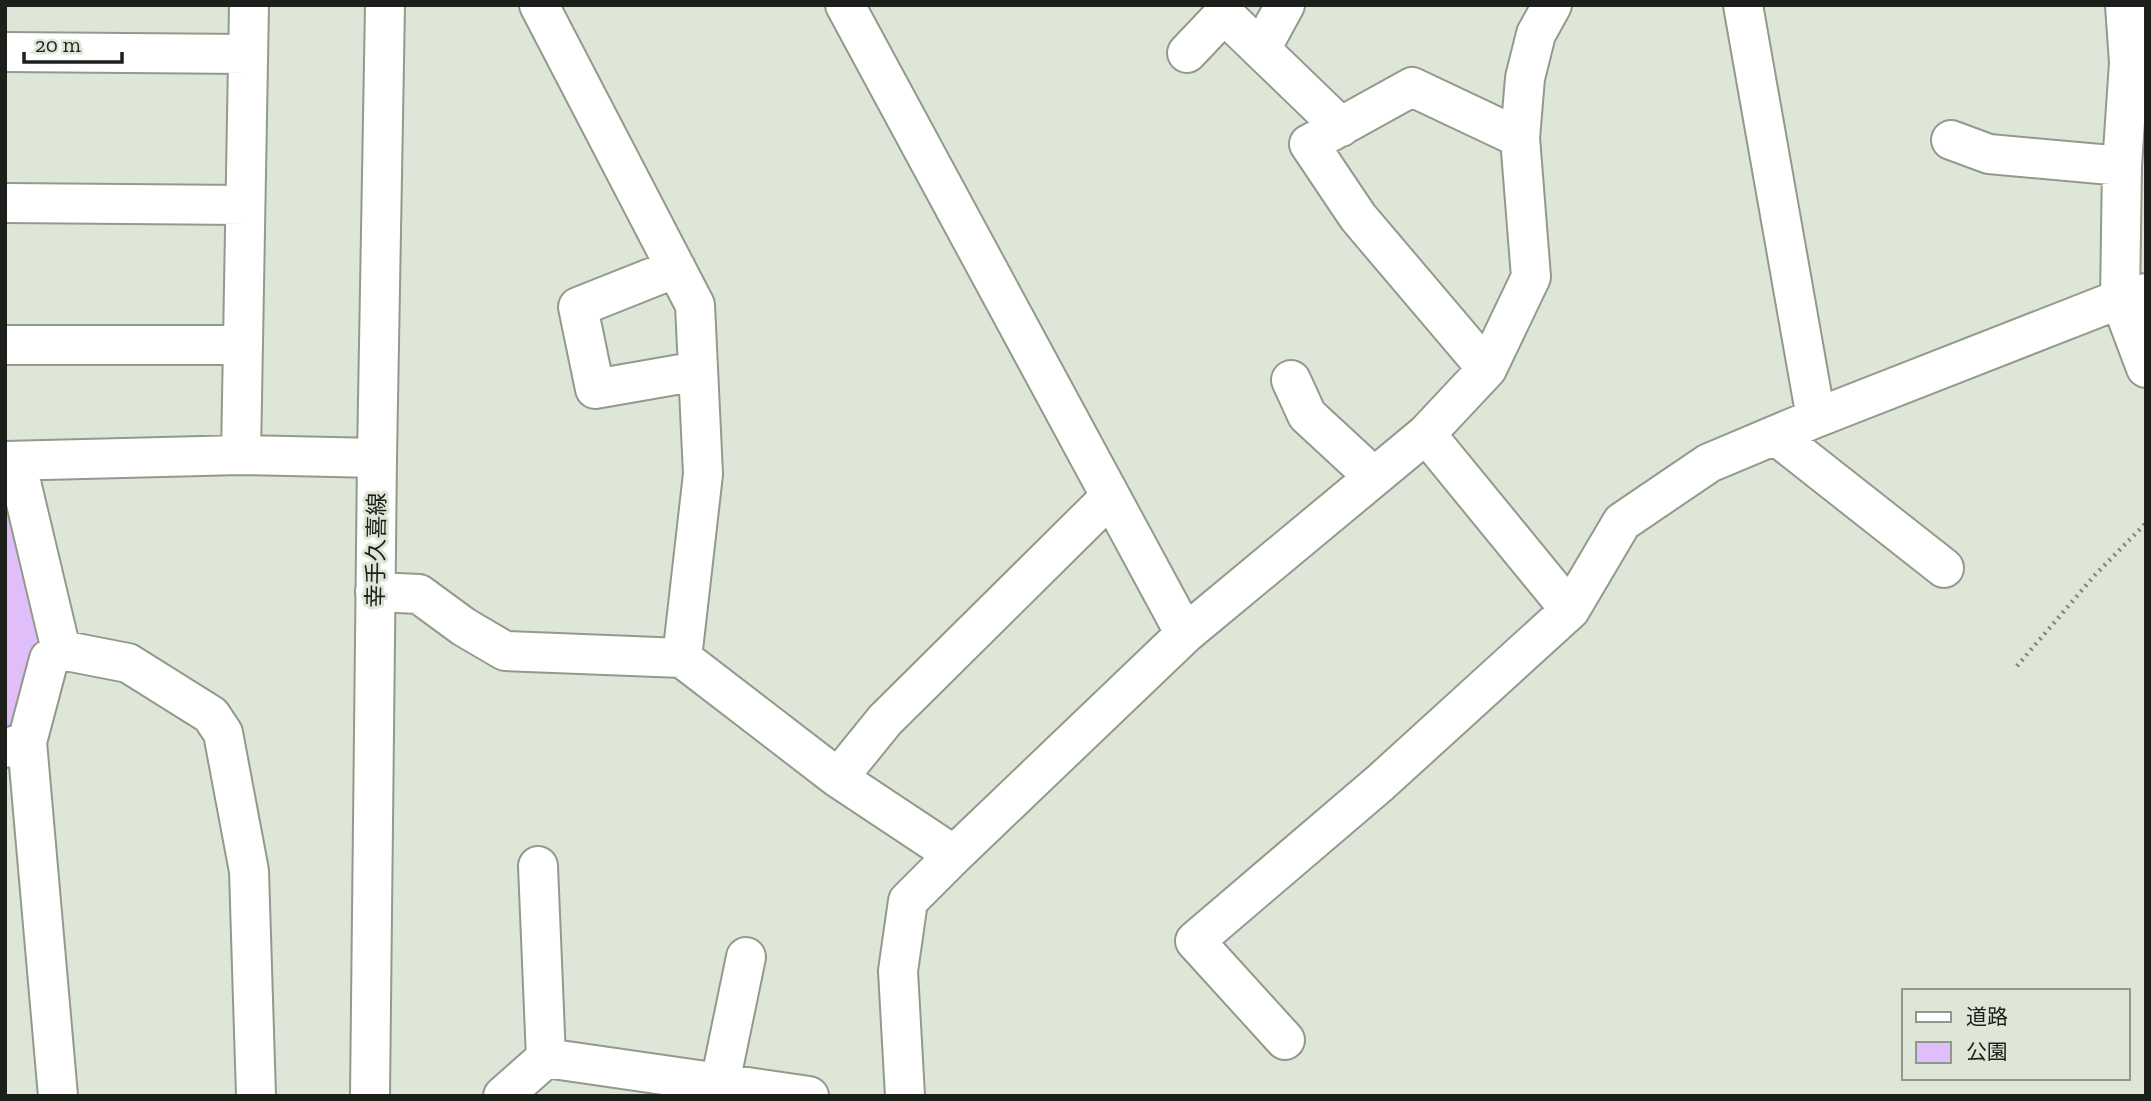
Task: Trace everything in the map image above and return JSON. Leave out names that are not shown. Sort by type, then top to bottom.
[{"type":"street","points":[[241,455],[249,5]]},
{"type":"street","name":"幸手久喜線","points":[[370,1096],[385,5]]},
{"type":"street","points":[[539,5],[695,305],[703,474],[682,658]]},
{"type":"street","points":[[845,5],[1185,634]]},
{"type":"street","points":[[1261,49],[1285,5]]},
{"type":"street","points":[[905,1096],[898,971],[908,901],[1185,634],[1426,434],[1488,369],[1531,277],[1520,138],[1525,78],[1535,34],[1552,5]]},
{"type":"street","points":[[1743,5],[1816,418]]},
{"type":"street","points":[[2124,5],[2137,70],[2122,166],[2133,296],[2146,368]]},
{"type":"street","points":[[1187,53],[1224,14],[1341,127]]},
{"type":"street","points":[[5,52],[248,54]]},
{"type":"street","points":[[1488,369],[1358,217],[1309,144],[1412,86],[1520,138]]},
{"type":"street","points":[[1951,140],[1989,154],[2122,166]]},
{"type":"street","points":[[5,203],[245,205]]},
{"type":"street","points":[[676,268],[578,307],[595,389],[698,370]]},
{"type":"street","points":[[1285,1040],[1195,941],[1380,783],[1570,610],[1622,522],[1709,463],[1816,418],[2133,296]]},
{"type":"street","points":[[5,345],[242,345]]},
{"type":"street","points":[[1291,380],[1307,415],[1374,477]]},
{"type":"street","points":[[1426,434],[1570,610]]},
{"type":"street","points":[[1775,435],[1944,568]]},
{"type":"street","points":[[61,650],[11,461],[241,455],[377,458]]},
{"type":"street","points":[[838,778],[885,720],[1110,497]]},
{"type":"street","points":[[376,592],[419,594],[464,627],[505,651],[682,658],[838,778],[954,855]]},
{"type":"street","points":[[58,1096],[16,745],[49,659],[61,650],[128,663],[211,715],[223,733],[249,871],[256,1096]]},
{"type":"street","points":[[538,866],[546,1058]]},
{"type":"street","points":[[720,1083],[746,957]]},
{"type":"street","points":[[503,1096],[546,1058],[809,1096]]},
{"type":"path","points":[[2017,666],[2095,575],[2146,523]]},
{"type":"green space","points":[[5,468],[49,646],[20,736],[5,740]]}]
